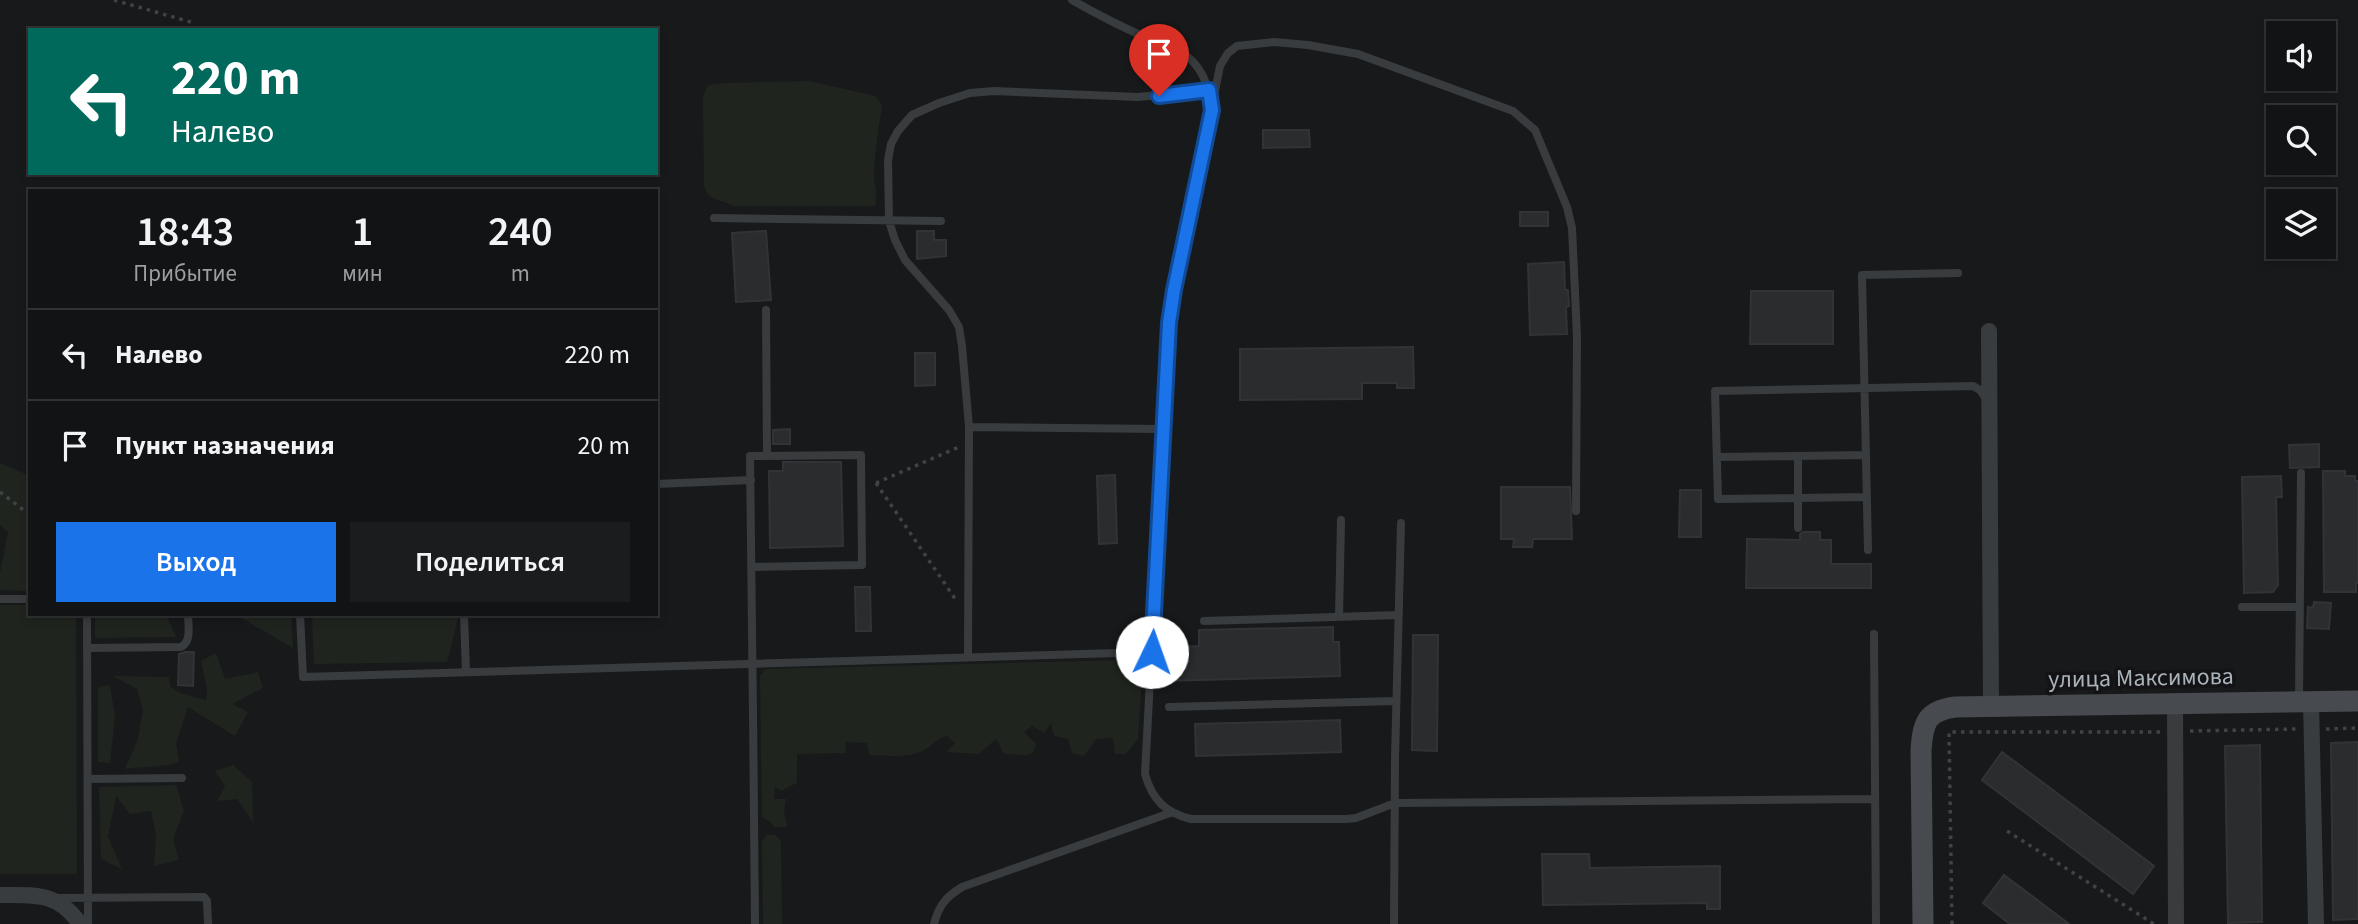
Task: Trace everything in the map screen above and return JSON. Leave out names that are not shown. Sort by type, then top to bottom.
[{"type":"street","points":[[1989,331],[1991,706]]},
{"type":"street","name":"улица Максимова","points":[[1923,924],[1921,750],[1924,725],[1942,709],[2358,701]]},
{"type":"street","points":[[2305,702],[2312,729],[2316,924]]},
{"type":"street","points":[[2175,704],[2176,924]]},
{"type":"street","points":[[0,895],[39,895],[50,898],[74,915],[80,924]]},
{"type":"lane","points":[[1072,0],[1134,32],[1177,50],[1193,62],[1209,90],[1212,110]]},
{"type":"lane","points":[[1576,511],[1577,336],[1572,228],[1567,207],[1535,130],[1513,111],[1359,54],[1273,42],[1248,44],[1228,53],[1220,66],[1169,323],[1145,774],[1154,798],[1170,813],[1191,819],[1346,819],[1356,818],[1395,803],[1875,799]]},
{"type":"lane","points":[[968,657],[969,427],[959,327],[949,310],[905,260],[895,240],[889,220],[888,160],[891,144],[898,131],[912,116],[939,103],[970,93],[994,90],[1138,97],[1209,90]]},
{"type":"lane","points":[[715,218],[941,221]]},
{"type":"lane","points":[[1868,550],[1862,275],[1958,273]]},
{"type":"lane","points":[[766,310],[767,456]]},
{"type":"lane","points":[[1867,497],[1718,499],[1715,391],[1973,386],[1984,394],[1989,405]]},
{"type":"lane","points":[[969,427],[1163,429]]},
{"type":"lane","points":[[751,567],[862,565],[861,455],[750,457],[751,480],[751,567],[755,924]]},
{"type":"lane","points":[[1798,456],[1798,528]]},
{"type":"lane","points":[[1717,457],[1866,456]]},
{"type":"lane","points":[[2301,473],[2299,607],[2305,702]]},
{"type":"lane","points":[[658,484],[751,480]]},
{"type":"lane","points":[[1339,617],[1341,520]]},
{"type":"lane","points":[[1394,924],[1401,523]]},
{"type":"lane","points":[[0,599],[28,599]]},
{"type":"lane","points":[[2242,607],[2299,607]]},
{"type":"lane","points":[[1204,621],[1399,615]]},
{"type":"lane","points":[[87,616],[88,924]]},
{"type":"lane","points":[[88,648],[181,647],[188,639],[188,616]]},
{"type":"lane","points":[[300,616],[303,677],[1152,652]]},
{"type":"lane","points":[[464,616],[467,672]]},
{"type":"lane","points":[[1874,634],[1876,924]]},
{"type":"lane","points":[[1169,707],[1396,701]]},
{"type":"lane","points":[[88,779],[182,778]]},
{"type":"lane","points":[[934,924],[939,907],[962,887],[1170,813]]},
{"type":"lane","points":[[50,898],[204,897],[207,901],[208,924]]},
{"type":"path","points":[[114,0],[194,23]]},
{"type":"path","points":[[862,489],[968,443]]},
{"type":"path","points":[[876,483],[967,616]]},
{"type":"path","points":[[0,492],[28,513]]},
{"type":"path","points":[[1951,924],[1949,732],[2176,732],[2358,728]]},
{"type":"path","points":[[2007,831],[2154,924]]},
{"type":"shaded area","points":[[809,81],[875,96],[882,105],[874,178],[875,206],[734,206],[709,196],[704,186],[703,96],[708,85]]},
{"type":"shaded area","points":[[0,463],[28,475],[27,591],[0,590],[0,573],[8,532],[0,525]]},
{"type":"shaded area","points":[[0,605],[28,605],[28,616],[76,616],[77,874],[0,874]]},
{"type":"shaded area","points":[[95,616],[167,616],[176,637],[95,638]]},
{"type":"shaded area","points":[[238,616],[291,616],[293,648]]},
{"type":"shaded area","points":[[312,616],[458,618],[447,662],[314,664]]},
{"type":"shaded area","points":[[216,653],[225,679],[258,672],[263,688],[232,704],[248,712],[235,736],[188,707],[176,743],[179,762],[125,769],[138,739],[143,709],[137,689],[113,676],[169,677],[170,686],[180,693],[206,700],[207,689],[201,661]]},
{"type":"shaded area","points":[[1126,660],[1138,670],[1141,691],[1138,739],[1126,754],[1115,754],[1113,738],[1096,739],[1084,756],[1072,753],[1068,739],[1054,736],[1051,723],[1044,733],[1032,726],[1024,732],[1036,744],[1033,753],[1026,755],[1004,754],[996,739],[979,754],[946,752],[955,743],[947,736],[918,753],[897,756],[869,755],[867,743],[845,742],[846,753],[797,754],[797,783],[781,791],[775,787],[774,799],[786,799],[784,811],[787,827],[774,827],[762,817],[760,676],[765,669]]},
{"type":"shaded area","points":[[110,685],[115,717],[110,763],[98,762],[98,687]]},
{"type":"shaded area","points":[[233,765],[252,782],[253,822],[237,799],[217,801],[225,786],[215,771]]},
{"type":"shaded area","points":[[176,785],[184,811],[173,839],[179,860],[154,866],[156,835],[151,811],[130,814],[116,796],[108,836],[122,869],[101,859],[99,787]]},
{"type":"shaded area","points":[[767,835],[775,835],[781,841],[782,924],[763,924],[762,841]]},
{"type":"building","points":[[1263,130],[1309,130],[1310,147],[1263,148]]},
{"type":"building","points":[[1520,212],[1548,212],[1548,226],[1520,226]]},
{"type":"building","points":[[766,231],[771,300],[736,302],[732,233]]},
{"type":"building","points":[[917,231],[934,231],[934,240],[946,240],[946,256],[917,259]]},
{"type":"building","points":[[1564,262],[1565,290],[1568,290],[1569,306],[1566,307],[1567,334],[1530,335],[1528,264]]},
{"type":"building","points":[[1751,291],[1833,291],[1833,344],[1750,344]]},
{"type":"building","points":[[1413,347],[1414,388],[1397,388],[1397,383],[1362,383],[1362,399],[1240,400],[1240,349]]},
{"type":"building","points":[[915,353],[935,353],[935,385],[915,386]]},
{"type":"building","points":[[790,429],[790,444],[773,444],[773,430]]},
{"type":"building","points":[[2319,444],[2319,467],[2290,468],[2289,445]]},
{"type":"building","points":[[783,462],[841,462],[843,546],[770,548],[769,471],[783,471]]},
{"type":"building","points":[[2323,471],[2345,471],[2345,476],[2355,476],[2355,481],[2358,481],[2356,592],[2324,592]]},
{"type":"building","points":[[1115,475],[1117,543],[1099,544],[1097,476]]},
{"type":"building","points":[[2281,476],[2282,497],[2276,497],[2278,585],[2273,592],[2244,593],[2242,477]]},
{"type":"building","points":[[1501,487],[1570,487],[1572,539],[1533,539],[1532,547],[1513,547],[1514,539],[1501,539]]},
{"type":"building","points":[[1680,490],[1701,490],[1701,537],[1679,537]]},
{"type":"building","points":[[1820,532],[1820,540],[1831,540],[1831,564],[1871,564],[1871,588],[1746,588],[1747,539],[1800,540],[1800,534]]},
{"type":"building","points":[[855,587],[870,587],[871,631],[856,631]]},
{"type":"building","points":[[2314,602],[2331,603],[2329,629],[2307,628],[2308,607],[2313,608]]},
{"type":"building","points":[[1333,627],[1333,642],[1339,642],[1340,676],[1163,681],[1162,647],[1199,646],[1199,630]]},
{"type":"building","points":[[1413,635],[1438,635],[1437,751],[1412,750]]},
{"type":"building","points":[[194,652],[193,686],[178,685],[179,654]]},
{"type":"building","points":[[1340,720],[1341,752],[1196,756],[1195,724]]},
{"type":"building","points":[[2358,742],[2358,919],[2333,920],[2331,743]]},
{"type":"building","points":[[2260,745],[2262,922],[2228,923],[2225,746]]},
{"type":"building","points":[[2002,752],[2154,866],[2133,894],[1982,780]]},
{"type":"building","points":[[1542,854],[1589,854],[1590,868],[1720,866],[1720,909],[1707,909],[1707,903],[1543,905]]},
{"type":"building","points":[[2004,875],[2069,924],[2010,924],[1983,903]]},
{"type":"route","points":[[1152,652],[1169,323],[1212,110],[1209,90],[1159,96]]}]
